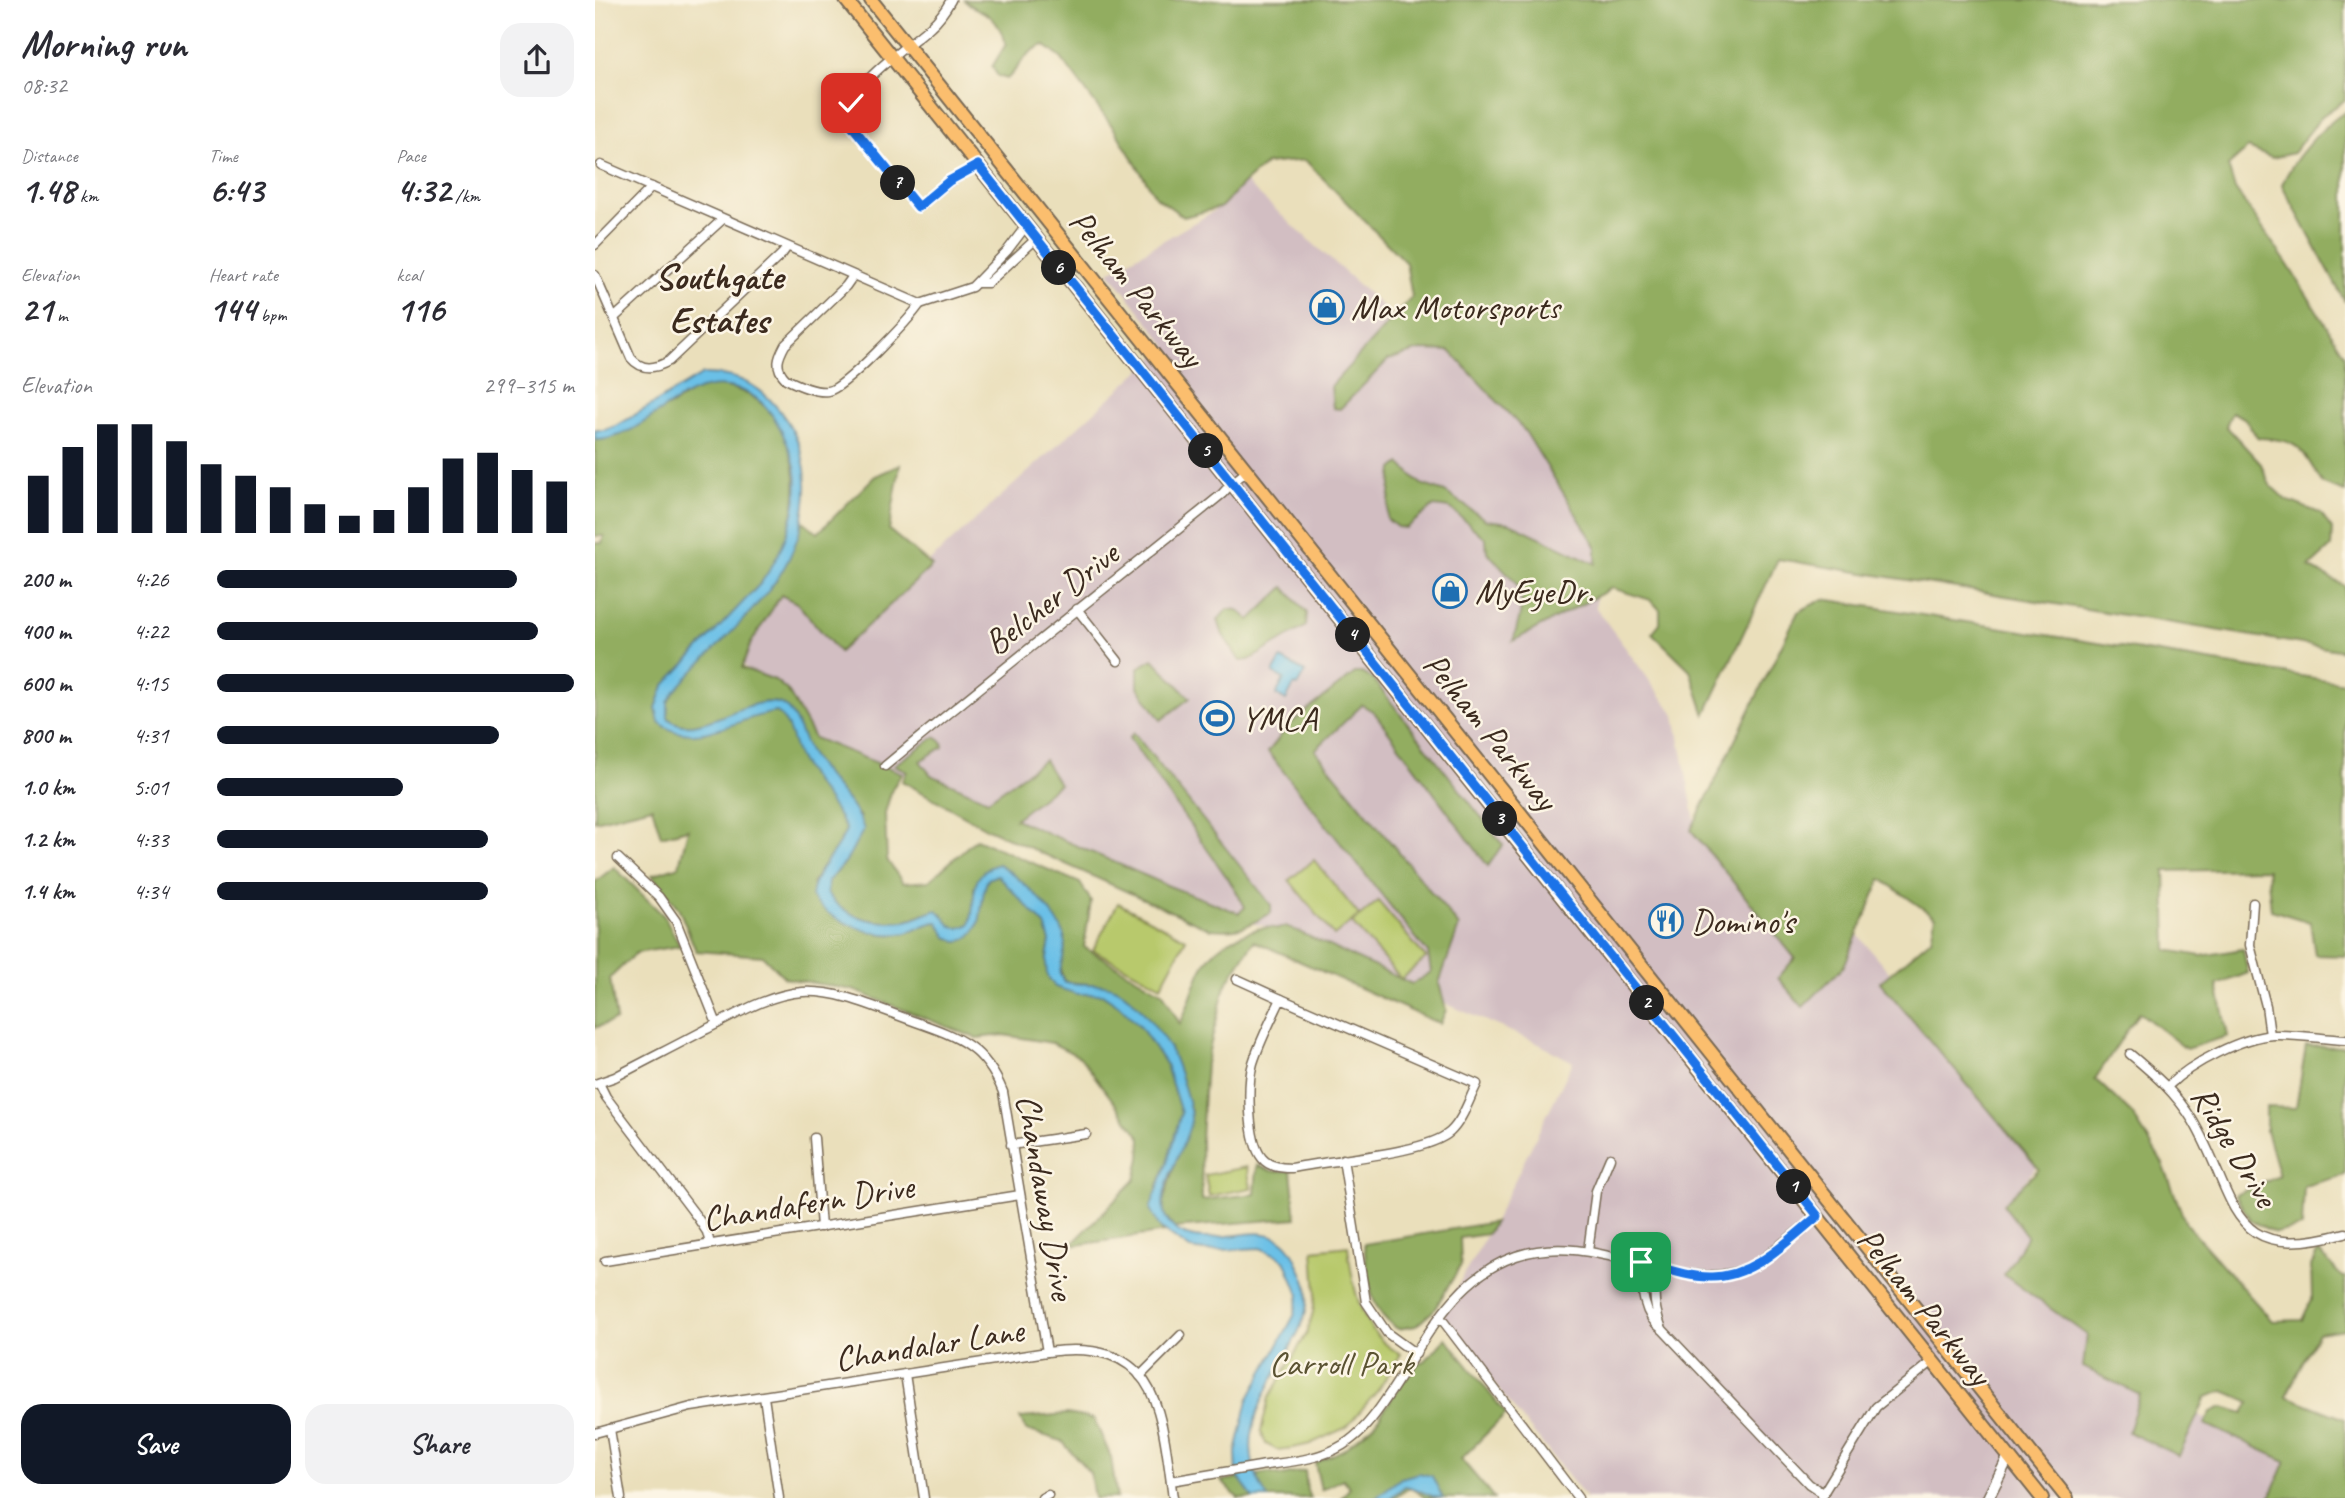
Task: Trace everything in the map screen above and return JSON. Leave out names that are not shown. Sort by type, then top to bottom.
[{"type":"main road","name":"Pelham Parkway","points":[[846,0],[2042,1498]]},
{"type":"main road","name":"Pelham Parkway","points":[[871,0],[2067,1498]]},
{"type":"main road","points":[[1026,226],[1041,214]]},
{"type":"main road","points":[[1156,388],[1172,376]]},
{"type":"main road","points":[[1192,433],[1208,421]]},
{"type":"main road","points":[[1259,517],[1275,506]]},
{"type":"main road","points":[[1366,651],[1377,634]]},
{"type":"main road","points":[[1523,848],[1538,835]]},
{"type":"main road","points":[[1596,938],[1611,926]]},
{"type":"main road","points":[[1663,1023],[1677,1010]]},
{"type":"main road","points":[[1787,1178],[1801,1165]]},
{"type":"main road","points":[[1818,1216],[1832,1204]]},
{"type":"main road","points":[[1942,1372],[1958,1362]]},
{"type":"main road","points":[[2009,1457],[2021,1441]]},
{"type":"street","points":[[951,0],[935,24],[893,58],[854,97],[849,111],[852,126],[918,207],[949,181],[978,165]]},
{"type":"street","points":[[601,165],[921,304]]},
{"type":"street","points":[[595,246],[652,187]]},
{"type":"street","points":[[614,318],[723,219]]},
{"type":"street","points":[[853,276],[785,345],[779,355],[778,365],[786,379],[820,391],[831,390],[910,318],[921,304],[977,283],[1026,226]]},
{"type":"street","points":[[977,283],[988,283],[1037,238]]},
{"type":"street","points":[[595,275],[635,362],[648,368],[669,361],[787,247]]},
{"type":"street","name":"Belcher Drive","points":[[885,766],[1077,609],[1215,501],[1247,471]]},
{"type":"street","points":[[1077,609],[1118,661]]},
{"type":"street","points":[[618,858],[659,897],[676,921],[717,1024]]},
{"type":"street","points":[[2253,903],[2250,945],[2266,1006],[2270,1035]]},
{"type":"street","points":[[1237,979],[1477,1084],[1455,1127],[1439,1140],[1405,1150],[1283,1168],[1264,1161],[1258,1151],[1249,1109],[1250,1078],[1259,1048],[1281,999]]},
{"type":"street","name":"Chandaway Drive","points":[[597,1084],[756,1005],[788,994],[804,992],[844,998],[944,1032],[974,1049],[994,1072],[1005,1099],[1047,1352]]},
{"type":"street","points":[[2168,1086],[2195,1064],[2270,1035],[2345,1040]]},
{"type":"street","name":"Ridge Drive","points":[[2130,1054],[2168,1086],[2194,1123],[2230,1202],[2254,1231],[2277,1241],[2295,1242],[2345,1233]]},
{"type":"street","points":[[597,1084],[697,1217],[711,1244]]},
{"type":"street","points":[[1011,1145],[1086,1134]]},
{"type":"street","points":[[814,1138],[821,1227]]},
{"type":"street","points":[[1588,1251],[1597,1191],[1610,1158]]},
{"type":"street","points":[[1343,1159],[1366,1302],[1387,1334],[1416,1354]]},
{"type":"street","name":"Chandafern Drive","points":[[605,1261],[1020,1195]]},
{"type":"street","points":[[1171,1480],[1327,1453],[1350,1440],[1377,1413],[1440,1317],[1464,1288],[1484,1272],[1508,1259],[1541,1250],[1588,1251],[1711,1277],[1744,1271],[1775,1251],[1818,1216]]},
{"type":"street","points":[[1641,1262],[1645,1307],[1651,1320],[1822,1496],[1876,1407],[1933,1361]]},
{"type":"street","points":[[1658,1267],[1654,1286],[1662,1329]]},
{"type":"street","points":[[1440,1317],[1579,1498]]},
{"type":"street","points":[[1140,1376],[1181,1335]]},
{"type":"street","name":"Chandalar Lane","points":[[595,1433],[691,1407],[1047,1352],[1086,1349],[1101,1351],[1126,1363],[1140,1376],[1158,1405],[1173,1498]]},
{"type":"street","points":[[905,1374],[925,1498]]},
{"type":"street","points":[[764,1397],[779,1498]]},
{"type":"street","points":[[610,1429],[621,1498]]},
{"type":"street","points":[[1988,1498],[2009,1457]]},
{"type":"shaded area","points":[[1245,182],[1412,333],[1450,351],[1525,431],[1596,546],[1596,608],[1675,715],[1696,826],[1809,963],[1858,935],[2044,1157],[2008,1202],[2092,1326],[2145,1392],[2345,1478],[2345,1498],[1586,1498],[1440,1317],[1494,1222],[1573,1062],[1535,1042],[1265,926],[1238,921],[885,766],[795,735],[719,630],[779,573],[838,644],[1167,346],[1109,272],[1221,207]]},
{"type":"green space","points":[[964,0],[2345,0],[2345,100],[2322,116],[2293,153],[2272,158],[2248,148],[2228,166],[2235,189],[2286,262],[2345,355],[2345,492],[2323,484],[2304,455],[2292,444],[2258,438],[2244,418],[2232,412],[2226,426],[2261,464],[2270,485],[2286,500],[2320,513],[2332,529],[2331,547],[2309,567],[2345,586],[2345,651],[1778,559],[1705,715],[1690,670],[1652,633],[1660,623],[1660,610],[1651,600],[1612,588],[1513,641],[1521,610],[1520,591],[1516,583],[1487,552],[1486,539],[1450,508],[1434,506],[1406,528],[1397,527],[1387,519],[1393,469],[1400,463],[1421,484],[1445,492],[1486,520],[1510,523],[1596,564],[1596,546],[1525,431],[1450,351],[1420,350],[1388,360],[1340,409],[1333,408],[1331,386],[1412,297],[1406,263],[1305,160],[1266,164],[1221,207],[1184,217],[1156,197],[1115,130],[1061,58],[1044,45],[1027,55],[1007,79],[998,76],[992,67],[1006,44],[1003,36],[991,17]]},
{"type":"green space","points":[[2345,112],[2345,302],[2282,185],[2309,144]]},
{"type":"green space","points":[[711,385],[741,391],[758,401],[772,415],[788,444],[793,464],[794,505],[782,546],[761,583],[664,686],[656,708],[659,722],[703,733],[764,713],[777,712],[784,718],[814,782],[832,803],[846,830],[812,884],[842,915],[863,929],[890,935],[906,933],[938,922],[947,937],[959,942],[982,906],[983,889],[988,879],[997,875],[1003,880],[1045,925],[1050,941],[1046,963],[1077,994],[1102,994],[1120,1006],[1140,1026],[1166,1065],[1181,1113],[1157,1188],[1160,1228],[1165,1232],[1070,1246],[1135,1180],[1140,1158],[1141,1138],[1080,1057],[1052,1043],[1004,1035],[976,1038],[853,990],[785,978],[763,956],[696,951],[679,909],[652,875],[679,866],[688,829],[661,836],[652,807],[595,821],[595,543],[602,543],[604,536],[595,536],[595,440],[601,440],[694,391]]},
{"type":"green space","points":[[900,465],[889,530],[932,566],[839,652],[797,603],[781,595],[751,643],[742,668],[775,680],[788,691],[814,738],[902,773],[892,789],[885,813],[887,860],[903,883],[929,881],[976,839],[1080,883],[1091,901],[1084,947],[1163,993],[1180,1024],[1208,959],[1229,941],[1262,928],[1278,929],[1286,926],[1412,984],[1431,972],[1428,953],[1268,752],[1290,724],[1355,673],[1362,673],[1373,679],[1503,845],[1488,866],[1374,712],[1362,705],[1315,750],[1459,926],[1439,983],[1446,1010],[1440,1024],[1254,941],[1225,986],[1206,1063],[1201,1139],[1202,1200],[1255,1194],[1257,1165],[1272,1171],[1291,1171],[1296,1218],[1174,1228],[1164,1215],[1163,1202],[1191,1111],[1170,1048],[1101,985],[1065,982],[1061,967],[1065,941],[998,864],[974,888],[970,924],[959,929],[950,927],[942,914],[925,914],[894,922],[861,918],[851,914],[826,893],[828,881],[845,863],[860,817],[810,754],[789,711],[773,702],[759,703],[695,725],[680,724],[668,718],[668,702],[674,692],[795,543],[803,521],[818,533],[875,476]]},
{"type":"green space","points":[[1284,587],[1307,613],[1306,626],[1249,660],[1240,661],[1223,635],[1218,620],[1227,609],[1238,610],[1250,620]]},
{"type":"green space","points":[[1823,599],[2345,683],[2345,956],[2315,955],[2310,922],[2271,910],[2267,869],[2165,871],[2167,950],[2201,956],[2243,949],[2248,973],[2217,985],[2228,1036],[2186,1049],[2139,1012],[2095,1079],[2132,1114],[2163,1164],[2186,1224],[2272,1321],[2302,1320],[2312,1299],[2311,1266],[2318,1251],[2345,1277],[2345,1329],[2318,1333],[2286,1396],[2345,1419],[2345,1498],[2270,1498],[2286,1461],[2205,1424],[2211,1412],[2222,1407],[2244,1413],[2250,1402],[2224,1391],[2206,1397],[2179,1456],[2128,1432],[2140,1395],[2083,1367],[2087,1335],[2004,1275],[2027,1236],[2003,1204],[2039,1169],[1880,982],[1931,939],[1935,917],[1881,879],[1844,966],[1803,1007],[1778,978],[1795,958],[1691,830],[1798,612]]},
{"type":"green space","points":[[1153,659],[1190,698],[1161,720],[1138,687],[1138,668]]},
{"type":"green space","points":[[1134,733],[1271,905],[1271,913],[1242,927],[1228,930],[1210,929],[990,830],[902,781],[907,771],[894,765],[935,737],[942,742],[943,747],[920,761],[931,775],[988,800],[1044,760],[1059,784],[1015,819],[1169,886],[1239,913],[1245,907],[1235,889],[1129,738]]},
{"type":"green space","points":[[1314,860],[1359,915],[1334,936],[1289,880]]},
{"type":"green space","points":[[614,867],[664,916],[680,946],[636,953],[610,978],[616,1020],[595,1028],[595,882]]},
{"type":"green space","points":[[1378,901],[1426,958],[1401,979],[1352,923]]},
{"type":"green space","points":[[1118,903],[1186,939],[1161,986],[1093,950]]},
{"type":"green space","points":[[2306,1046],[2345,1047],[2345,1175],[2304,1186],[2302,1227],[2275,1233],[2251,1221],[2235,1195],[2279,1176],[2266,1131],[2266,1107],[2296,1108]]},
{"type":"green space","points":[[1247,1167],[1251,1188],[1209,1196],[1205,1175]]},
{"type":"green space","points":[[1494,1222],[1487,1234],[1460,1238],[1461,1265],[1434,1310],[1416,1326],[1398,1329],[1388,1322],[1371,1292],[1364,1244]]},
{"type":"green space","name":"Carroll Park","points":[[1348,1246],[1352,1277],[1361,1308],[1376,1335],[1387,1346],[1401,1354],[1379,1389],[1347,1427],[1310,1444],[1277,1450],[1266,1444],[1261,1431],[1269,1398],[1307,1333],[1316,1293],[1313,1250]]},
{"type":"green space","points":[[1446,1338],[1506,1414],[1461,1459],[1494,1498],[1425,1498],[1411,1487],[1394,1498],[1341,1498],[1350,1488],[1343,1479],[1321,1490],[1315,1463],[1343,1450],[1374,1425],[1414,1365],[1425,1361]]},
{"type":"green space","points":[[1067,1414],[1094,1419],[1111,1457],[1117,1498],[1094,1498],[1090,1473],[1062,1441],[1026,1430],[1020,1418]]},
{"type":"green space","points":[[1305,1471],[1310,1498],[1238,1498],[1221,1481],[1269,1473],[1281,1476]]},
{"type":"water","points":[[703,374],[730,376],[752,385],[779,410],[798,441],[804,463],[805,507],[800,530],[782,571],[746,617],[674,692],[668,702],[668,718],[679,724],[693,725],[768,702],[786,707],[794,718],[808,750],[852,808],[864,829],[845,863],[828,881],[827,893],[834,902],[852,914],[883,922],[906,921],[937,910],[950,925],[963,927],[970,924],[977,880],[988,868],[998,864],[1039,898],[1063,932],[1065,950],[1060,974],[1065,982],[1105,985],[1117,989],[1154,1024],[1173,1055],[1191,1114],[1188,1132],[1165,1191],[1163,1205],[1166,1218],[1174,1228],[1189,1236],[1206,1238],[1257,1233],[1273,1236],[1286,1244],[1297,1261],[1307,1286],[1307,1308],[1303,1322],[1263,1399],[1252,1437],[1252,1456],[1257,1477],[1268,1498],[1253,1498],[1237,1475],[1236,1452],[1248,1400],[1294,1316],[1299,1295],[1286,1262],[1277,1255],[1260,1248],[1204,1251],[1190,1249],[1160,1228],[1150,1209],[1181,1113],[1166,1065],[1140,1026],[1120,1006],[1102,994],[1077,994],[1055,987],[1047,976],[1046,963],[1050,941],[1045,925],[997,875],[988,879],[975,931],[959,942],[947,937],[938,922],[906,933],[881,933],[854,927],[820,906],[811,897],[816,878],[846,830],[803,766],[788,727],[777,712],[702,733],[672,731],[659,722],[656,708],[664,686],[761,583],[785,539],[795,505],[796,471],[784,435],[772,415],[757,399],[737,389],[717,386],[698,390],[631,430],[595,440],[595,430],[605,430],[618,425]]},
{"type":"water","points":[[1281,659],[1305,672],[1286,700],[1276,695],[1284,679],[1273,673]]},
{"type":"water","points":[[1419,1473],[1432,1476],[1443,1498],[1405,1486],[1390,1498],[1375,1498],[1401,1478]]},
{"type":"place","name":"Max Motorsports","points":[[1327,307]]},
{"type":"place","name":"MyEyeDr.","points":[[1450,591]]},
{"type":"place","name":"YMCA","points":[[1217,718]]},
{"type":"place","name":"Domino's","points":[[1666,921]]},
{"type":"district","name":"Southgate Estates","points":[[719,298]]},
{"type":"route","points":[[851,103],[849,118],[852,126],[918,207],[949,181],[978,165],[1818,1216],[1755,1265],[1731,1275],[1700,1277],[1641,1262]]}]
